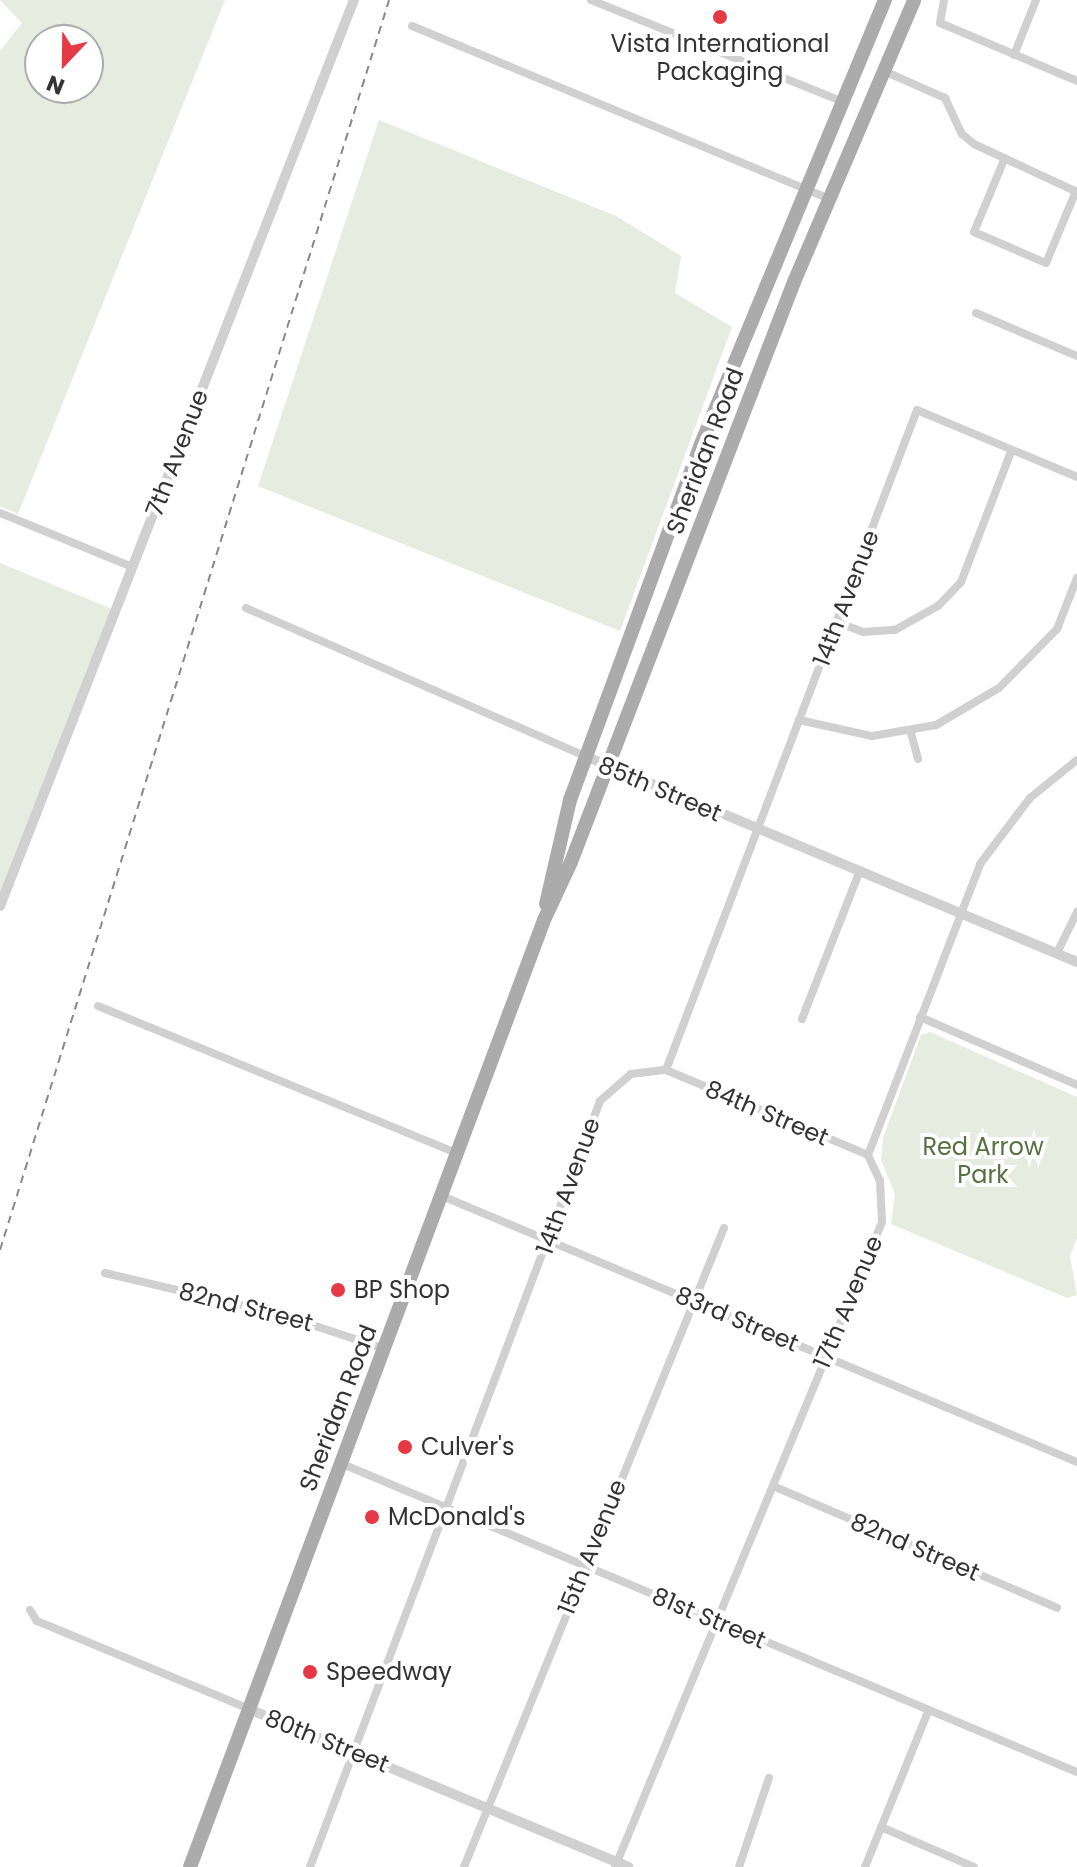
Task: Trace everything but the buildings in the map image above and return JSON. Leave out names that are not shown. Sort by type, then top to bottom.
[{"type":"main road","name":"Sheridan Road","points":[[544,920],[550,875],[585,756],[701,444],[885,0]]},
{"type":"main road","name":"Sheridan Road","points":[[190,1867],[544,920],[830,199],[914,0]]},
{"type":"street","name":"7th Avenue","points":[[0,906],[354,0]]},
{"type":"street","points":[[591,0],[841,101]]},
{"type":"street","points":[[944,0],[938,17],[940,23],[1077,81]]},
{"type":"street","points":[[1014,55],[1036,0]]},
{"type":"street","points":[[412,26],[830,199]]},
{"type":"street","points":[[884,71],[945,98],[962,134],[1004,160],[1076,192],[1046,263],[974,232],[1004,160]]},
{"type":"street","points":[[976,313],[1077,356]]},
{"type":"street","name":"14th Avenue","points":[[310,1867],[600,1101],[631,1074],[666,1070],[917,410],[1011,452]]},
{"type":"street","points":[[837,622],[863,632],[895,630],[938,606],[967,570],[1011,452],[1077,477]]},
{"type":"street","points":[[0,513],[132,567]]},
{"type":"street","points":[[799,720],[872,736],[911,733],[936,725],[999,688],[1057,629],[1077,578]]},
{"type":"street","name":"85th Street","points":[[246,608],[606,766],[1077,962]]},
{"type":"street","points":[[911,733],[918,759]]},
{"type":"street","points":[[868,1155],[960,915],[998,834],[1030,798],[1077,760]]},
{"type":"street","points":[[802,1019],[859,873]]},
{"type":"street","points":[[1057,953],[1077,912]]},
{"type":"street","points":[[98,1006],[458,1154]]},
{"type":"street","points":[[920,1017],[1077,1085]]},
{"type":"street","name":"84th Street","points":[[666,1070],[868,1155]]},
{"type":"street","name":"17th Avenue","points":[[616,1865],[714,1620],[882,1222],[880,1181],[868,1155]]},
{"type":"street","name":"83rd Street","points":[[442,1196],[1077,1462]]},
{"type":"street","name":"15th Avenue","points":[[464,1867],[584,1565],[724,1228]]},
{"type":"street","name":"82nd Street","points":[[105,1273],[294,1318],[385,1349]]},
{"type":"street","name":"81st Street","points":[[340,1463],[1077,1772]]},
{"type":"street","name":"82nd Street","points":[[773,1486],[1057,1608]]},
{"type":"street","name":"80th Street","points":[[30,1610],[37,1621],[353,1751],[616,1865],[628,1867]]},
{"type":"street","points":[[865,1867],[928,1712]]},
{"type":"street","points":[[739,1867],[769,1778]]},
{"type":"street","points":[[881,1827],[974,1867]]},
{"type":"green space","points":[[0,0],[225,0],[18,514],[0,506],[0,51],[22,23]]},
{"type":"green space","points":[[379,120],[616,216],[681,256],[675,293],[732,327],[620,631],[258,486]]},
{"type":"green space","points":[[0,563],[112,609],[0,897]]},
{"type":"green space","name":"Red Arrow Park","points":[[930,1032],[1077,1097],[1077,1238],[1070,1256],[1077,1295],[1067,1298],[891,1224],[895,1194],[881,1160],[883,1138],[921,1035]]},
{"type":"railway","points":[[0,1250],[389,0]]},
{"type":"place","name":"Vista International Packaging","points":[[720,17]]},
{"type":"place","name":"BP Shop","points":[[338,1290]]},
{"type":"place","name":"Culver's","points":[[405,1447]]},
{"type":"place","name":"McDonald's","points":[[372,1517]]},
{"type":"place","name":"Speedway","points":[[310,1672]]}]
